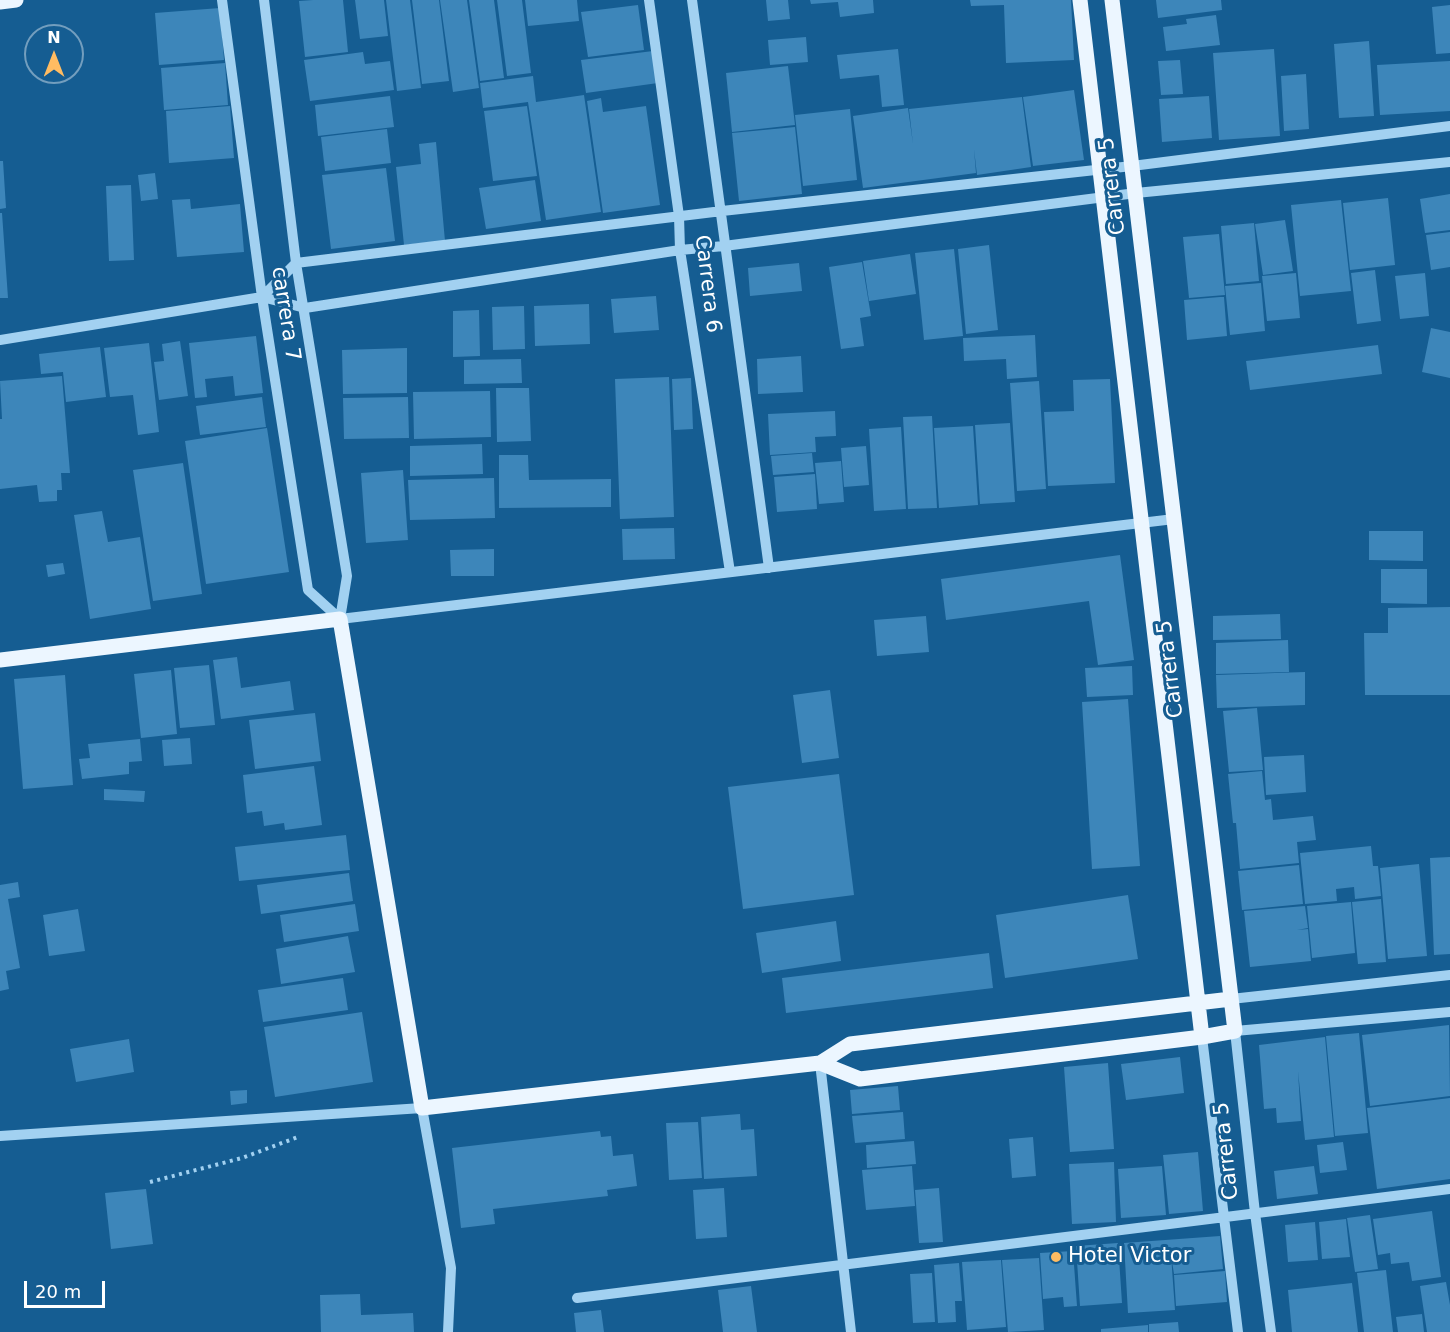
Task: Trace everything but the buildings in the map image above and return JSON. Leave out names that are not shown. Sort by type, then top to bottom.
[{"type":"main road","points":[[0,2],[16,0]]},
{"type":"main road","name":"Carrera 5","points":[[1080,0],[1202,1037]]},
{"type":"main road","name":"Carrera 5","points":[[1112,0],[1235,1031]]},
{"type":"main road","points":[[0,660],[340,619],[422,1108],[820,1063],[850,1044],[1231,999]]},
{"type":"main road","points":[[820,1063],[860,1079],[1235,1031]]},
{"type":"street","name":"carrera 7","points":[[222,0],[262,297],[308,590],[340,619]]},
{"type":"street","name":"carrera 7","points":[[264,0],[296,263],[347,576],[340,619]]},
{"type":"street","name":"Carrera 6","points":[[649,0],[679,216],[680,250],[730,572]]},
{"type":"street","name":"Carrera 6","points":[[692,0],[769,568]]},
{"type":"street","points":[[262,297],[296,263],[722,211],[1132,166],[1450,126]]},
{"type":"street","points":[[0,340],[262,297],[305,309],[680,250],[1103,199],[1136,193],[1450,162]]},
{"type":"street","points":[[340,619],[1174,519]]},
{"type":"street","points":[[1231,999],[1450,975]]},
{"type":"street","points":[[1235,1031],[1450,1012]]},
{"type":"street","name":"Carrera 5","points":[[1235,1031],[1271,1332]]},
{"type":"street","name":"Carrera 5","points":[[1202,1037],[1238,1332]]},
{"type":"street","points":[[820,1063],[851,1332]]},
{"type":"street","points":[[0,1136],[422,1108],[451,1268],[448,1332]]},
{"type":"street","points":[[577,1298],[1450,1189]]},
{"type":"path","points":[[150,1182],[242,1158],[295,1137],[306,1135]]},
{"type":"place","name":"Hotel Victor","points":[[1056,1257]]}]
